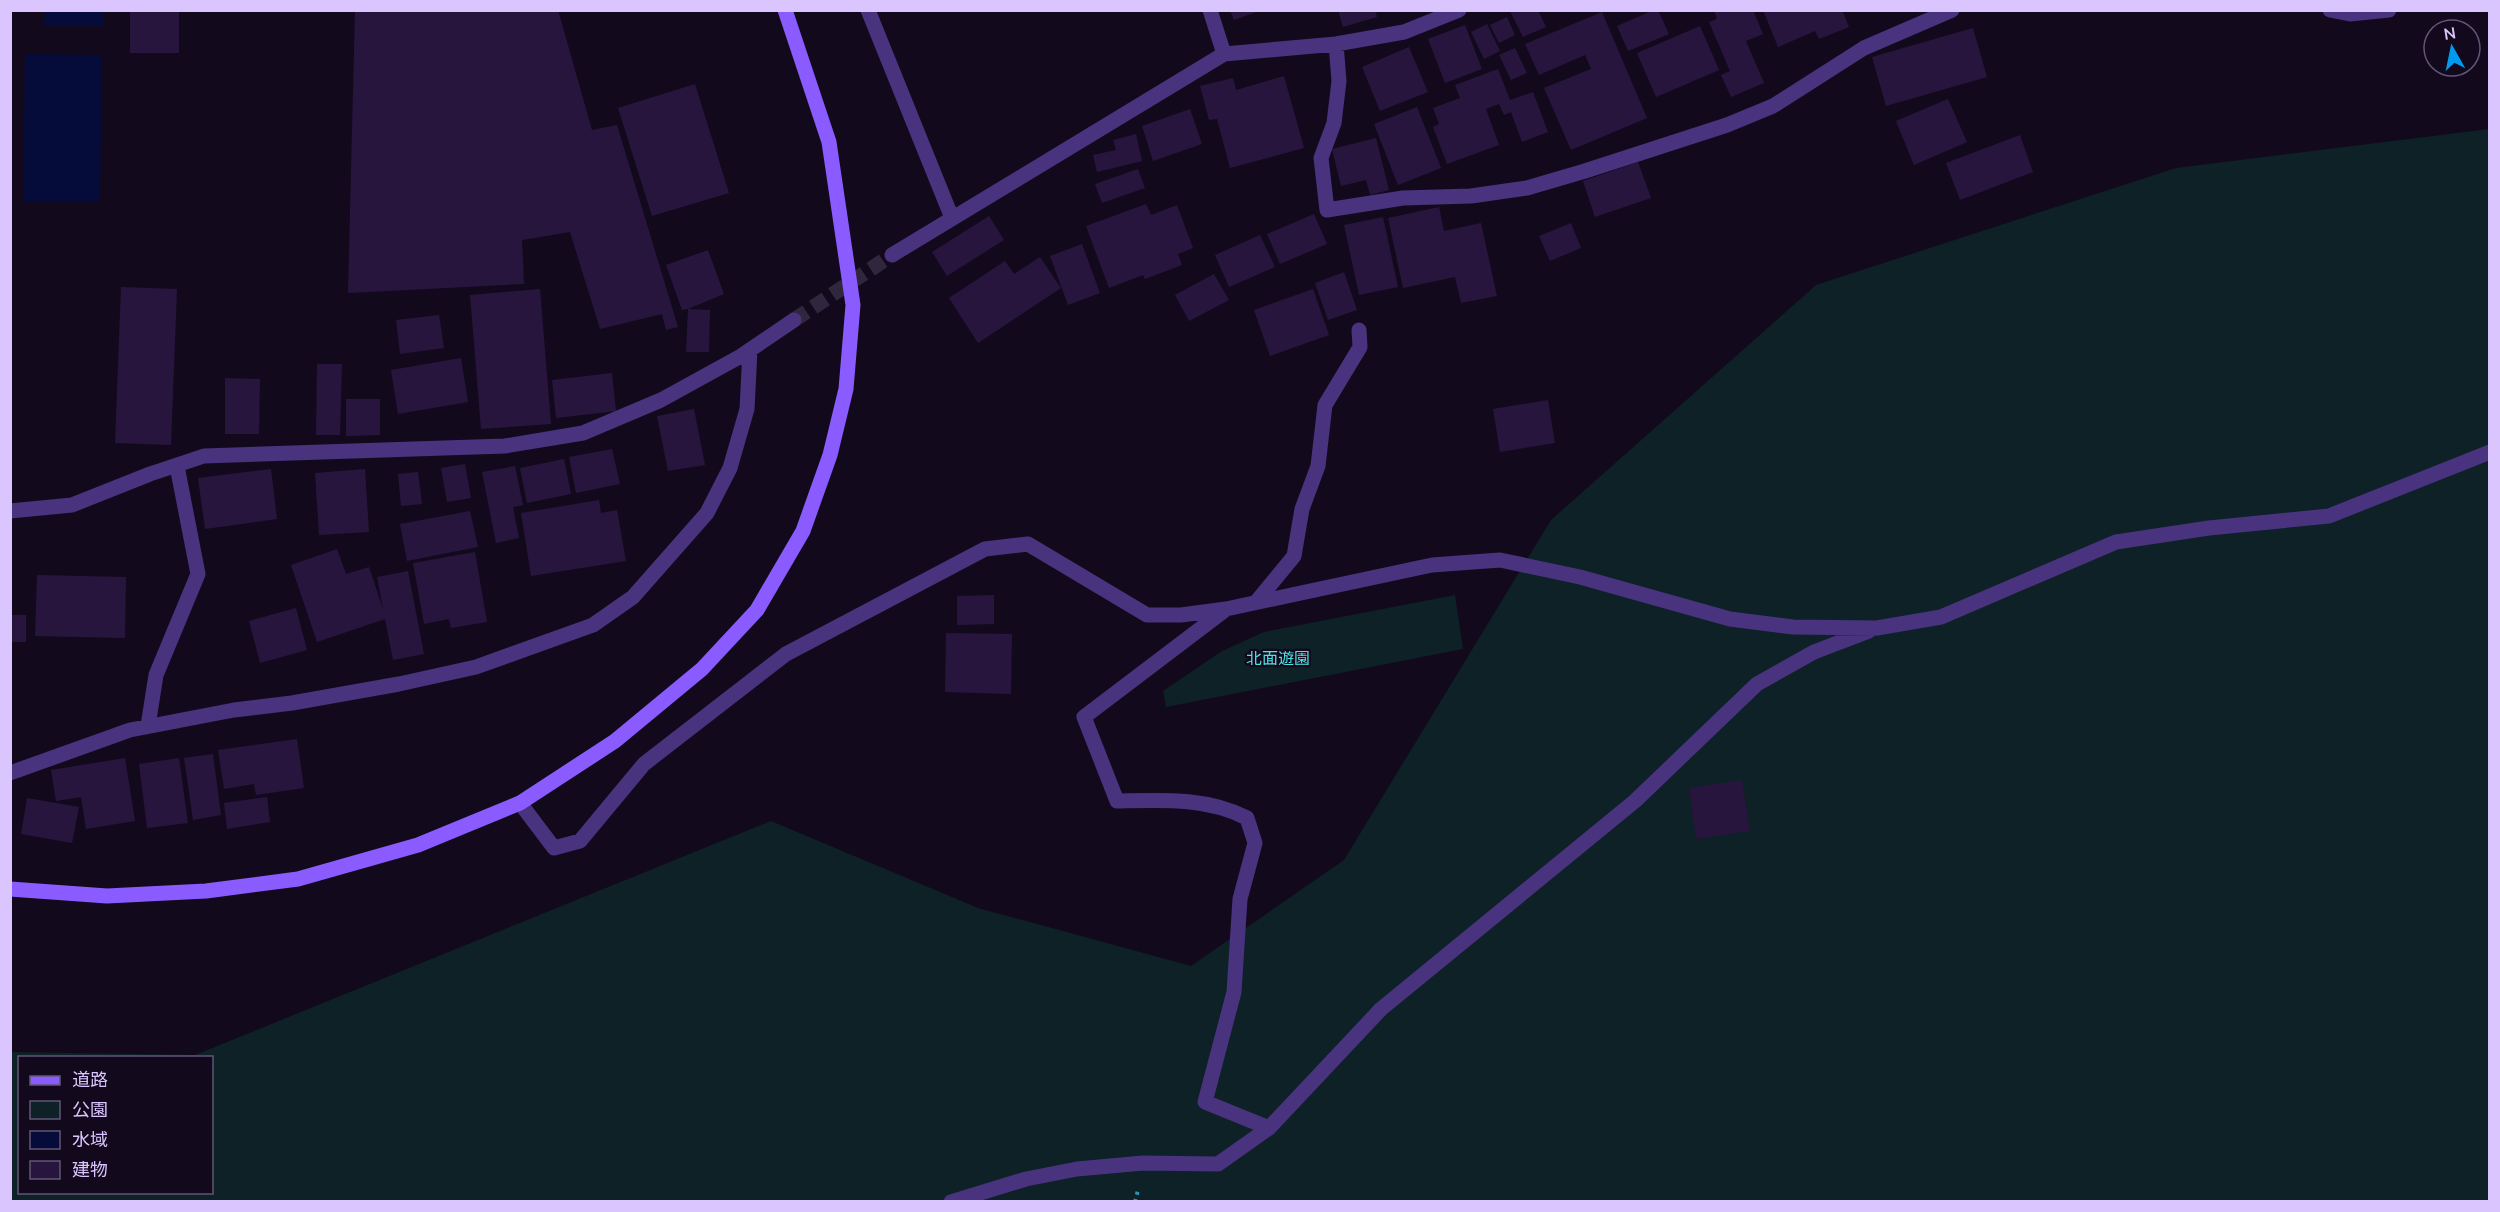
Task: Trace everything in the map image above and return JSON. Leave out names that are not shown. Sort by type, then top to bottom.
[{"type":"street","points":[[10,889],[107,896],[206,891],[298,879],[418,845],[520,803],[615,741],[702,669],[757,610],[803,531],[830,455],[846,388],[853,304],[829,142],[785,10]]},
{"type":"street","points":[[868,10],[952,218]]},
{"type":"street","points":[[1210,10],[1224,54]]},
{"type":"street","points":[[892,255],[1224,54],[1336,44],[1404,32],[1459,10]]},
{"type":"street","points":[[1336,44],[1339,81],[1334,123],[1322,158],[1327,210],[1403,198],[1471,196],[1527,188],[1585,171],[1727,125],[1773,106],[1864,48],[1952,10]]},
{"type":"street","points":[[2330,10],[2350,14],[2389,10]]},
{"type":"street","points":[[10,511],[72,505],[204,456],[505,446],[584,433],[662,400],[750,350],[794,320]]},
{"type":"street","points":[[1257,601],[1294,556],[1302,509],[1318,466],[1325,405],[1360,347],[1359,330]]},
{"type":"street","points":[[10,773],[130,730],[388,686],[465,670],[534,648],[593,625],[633,597],[707,513],[730,468],[747,409],[750,350]]},
{"type":"street","points":[[520,803],[554,848],[580,841],[644,764],[786,654],[985,549],[1028,544],[1147,615],[1181,615],[1226,609],[1431,565],[1500,560],[1580,577],[1730,619],[1793,627],[1877,627],[1941,617],[2116,542],[2209,528],[2330,516],[2490,452]]},
{"type":"street","points":[[148,726],[156,675],[198,574],[177,465]]},
{"type":"street","points":[[1226,609],[1084,717],[1117,801],[1174,799],[1227,808],[1247,818],[1255,843],[1240,899],[1234,992],[1205,1102],[1269,1128]]},
{"type":"street","points":[[951,1202],[1026,1179],[1077,1170],[1143,1163],[1218,1164],[1269,1128],[1381,1009],[1635,801],[1757,684],[1814,652],[1877,627]]},
{"type":"green space","points":[[2489,129],[2489,1201],[11,1202],[11,1052],[195,1055],[771,821],[978,908],[1191,966],[1344,860],[1551,520],[1816,285],[2176,168]]},
{"type":"green space","name":"北面遊園","points":[[1455,595],[1463,649],[1166,707],[1163,691],[1222,651],[1264,632]]},
{"type":"water","points":[[45,11],[104,11],[104,26],[44,26]]},
{"type":"water","points":[[25,54],[102,55],[100,202],[23,201]]},
{"type":"building","points":[[130,10],[179,10],[179,53],[130,53]]},
{"type":"building","points":[[355,10],[558,10],[592,130],[617,125],[678,327],[666,330],[662,314],[600,329],[570,232],[522,240],[524,284],[348,293]]},
{"type":"building","points":[[1230,10],[1259,10],[1259,11],[1234,20]]},
{"type":"building","points":[[1338,10],[1375,10],[1377,17],[1343,27]]},
{"type":"building","points":[[1538,10],[1546,27],[1523,37],[1510,11]]},
{"type":"building","points":[[1658,10],[1669,34],[1628,51],[1617,26]]},
{"type":"building","points":[[1714,10],[1753,10],[1763,34],[1746,41],[1764,83],[1731,97],[1721,75],[1730,71],[1709,22],[1717,19]]},
{"type":"building","points":[[1763,10],[1842,10],[1849,27],[1819,39],[1815,31],[1778,47]]},
{"type":"building","points":[[1602,12],[1647,118],[1571,150],[1544,88],[1591,69],[1585,55],[1539,75],[1525,44]]},
{"type":"building","points":[[1507,17],[1515,35],[1499,43],[1490,25]]},
{"type":"building","points":[[1487,24],[1500,51],[1484,59],[1471,32]]},
{"type":"building","points":[[1465,25],[1482,69],[1445,83],[1428,39]]},
{"type":"building","points":[[1700,26],[1719,70],[1656,97],[1637,53]]},
{"type":"building","points":[[1973,28],[1987,77],[1886,106],[1872,57]]},
{"type":"building","points":[[1409,47],[1428,92],[1380,111],[1362,67]]},
{"type":"building","points":[[1515,48],[1527,73],[1511,80],[1499,55]]},
{"type":"building","points":[[1498,69],[1510,100],[1533,92],[1548,132],[1522,142],[1511,112],[1504,115],[1499,104],[1486,109],[1499,145],[1447,164],[1433,127],[1439,124],[1433,108],[1460,98],[1455,85]]},
{"type":"building","points":[[1284,76],[1304,148],[1230,168],[1217,119],[1209,120],[1200,86],[1233,78],[1236,90]]},
{"type":"building","points":[[695,84],[729,193],[652,216],[618,108]]},
{"type":"building","points":[[1948,99],[1967,142],[1914,165],[1896,121]]},
{"type":"building","points":[[1417,107],[1441,168],[1398,185],[1374,124]]},
{"type":"building","points":[[1190,109],[1202,144],[1153,161],[1142,126]]},
{"type":"building","points":[[1136,134],[1142,161],[1097,172],[1093,155],[1116,150],[1113,140]]},
{"type":"building","points":[[2020,135],[2033,172],[1960,200],[1946,163]]},
{"type":"building","points":[[1376,138],[1389,190],[1370,195],[1366,180],[1341,186],[1332,149]]},
{"type":"building","points":[[1638,162],[1651,198],[1595,217],[1583,181]]},
{"type":"building","points":[[1138,169],[1145,188],[1102,203],[1095,184]]},
{"type":"building","points":[[1146,204],[1151,215],[1177,205],[1193,248],[1178,254],[1182,265],[1145,279],[1143,275],[1109,288],[1086,226]]},
{"type":"building","points":[[1439,207],[1444,231],[1481,223],[1497,296],[1461,303],[1455,277],[1403,288],[1388,218]]},
{"type":"building","points":[[1314,214],[1327,244],[1280,264],[1267,234]]},
{"type":"building","points":[[989,216],[1004,240],[947,276],[932,252]]},
{"type":"building","points":[[1383,217],[1398,287],[1359,295],[1344,225]]},
{"type":"building","points":[[1571,223],[1581,248],[1550,261],[1539,236]]},
{"type":"building","points":[[1260,235],[1275,267],[1229,287],[1215,255]]},
{"type":"building","points":[[1082,244],[1100,293],[1068,305],[1050,256]]},
{"type":"building","points":[[708,250],[724,294],[682,310],[666,265]]},
{"type":"building","points":[[1040,257],[1061,288],[978,343],[949,298],[1005,261],[1014,274]]},
{"type":"building","points":[[1344,272],[1357,310],[1328,320],[1315,283]]},
{"type":"building","points":[[1214,274],[1229,300],[1189,321],[1175,295]]},
{"type":"building","points":[[121,287],[177,289],[171,445],[115,443]]},
{"type":"building","points":[[540,289],[551,424],[481,429],[470,295]]},
{"type":"building","points":[[1313,289],[1329,335],[1270,356],[1254,310]]},
{"type":"building","points":[[688,309],[710,310],[709,352],[686,352]]},
{"type":"building","points":[[439,315],[444,348],[400,354],[396,320]]},
{"type":"building","points":[[461,358],[468,402],[398,414],[391,370]]},
{"type":"building","points":[[317,364],[342,364],[340,435],[316,435]]},
{"type":"building","points":[[612,373],[616,411],[556,418],[552,380]]},
{"type":"building","points":[[225,378],[260,379],[259,434],[225,434]]},
{"type":"building","points":[[346,399],[380,399],[380,435],[346,436]]},
{"type":"building","points":[[1548,400],[1555,443],[1500,452],[1493,409]]},
{"type":"building","points":[[694,409],[705,465],[668,471],[657,416]]},
{"type":"building","points":[[612,449],[620,484],[576,493],[569,457]]},
{"type":"building","points":[[564,459],[571,494],[527,503],[520,468]]},
{"type":"building","points":[[465,464],[471,498],[447,502],[441,468]]},
{"type":"building","points":[[515,466],[523,505],[513,507],[519,538],[496,543],[482,472]]},
{"type":"building","points":[[271,469],[277,519],[205,529],[198,478]]},
{"type":"building","points":[[365,469],[369,532],[319,535],[315,473]]},
{"type":"building","points":[[418,472],[422,504],[401,506],[398,474]]},
{"type":"building","points":[[599,500],[601,513],[617,510],[626,561],[531,576],[521,513]]},
{"type":"building","points":[[470,511],[478,547],[407,561],[400,524]]},
{"type":"building","points":[[337,549],[346,574],[369,567],[383,609],[377,577],[408,571],[424,654],[393,660],[385,619],[317,642],[291,565]]},
{"type":"building","points":[[475,552],[487,622],[451,628],[449,619],[424,624],[413,563]]},
{"type":"building","points":[[37,575],[126,577],[125,638],[35,636]]},
{"type":"building","points":[[994,595],[994,624],[957,625],[957,596]]},
{"type":"building","points":[[296,608],[307,650],[260,663],[249,621]]},
{"type":"building","points":[[10,615],[26,615],[26,642],[10,642]]},
{"type":"building","points":[[946,633],[1012,634],[1011,694],[945,692]]},
{"type":"building","points":[[297,739],[304,788],[256,795],[254,784],[224,789],[218,750]]},
{"type":"building","points":[[213,754],[221,815],[193,820],[184,758]]},
{"type":"building","points":[[125,758],[135,821],[86,829],[81,797],[56,801],[51,770]]},
{"type":"building","points":[[179,758],[188,823],[147,828],[139,764]]},
{"type":"building","points":[[1742,780],[1750,831],[1696,839],[1689,788]]},
{"type":"building","points":[[267,797],[270,822],[227,829],[224,803]]},
{"type":"building","points":[[27,798],[79,807],[72,843],[21,834]]},
{"type":"tunnel","points":[[794,320],[892,255]]}]
